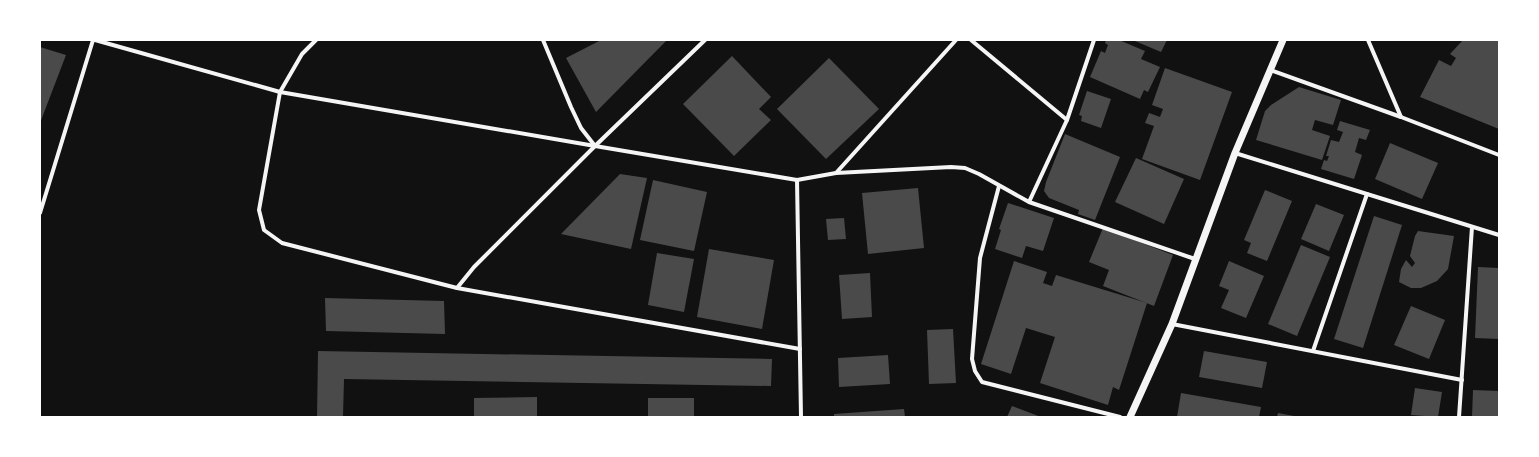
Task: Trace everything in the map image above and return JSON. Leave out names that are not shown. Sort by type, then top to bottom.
[{"type":"street","points":[[40,214],[94,40],[280,92],[797,180],[836,173],[951,167],[965,168],[979,174],[1029,202],[1195,259]]},
{"type":"street","points":[[316,40],[302,54],[280,92],[259,210],[264,230],[282,243],[457,288],[800,349]]},
{"type":"street","points":[[543,40],[581,128],[595,146]]},
{"type":"street","points":[[457,288],[474,267],[595,146],[705,40]]},
{"type":"street","points":[[836,173],[956,40]]},
{"type":"street","points":[[971,40],[1067,120]]},
{"type":"street","points":[[1029,202],[1067,120],[1094,40]]},
{"type":"street","points":[[1130,417],[1172,324],[1234,153],[1283,40]]},
{"type":"street","points":[[1368,40],[1401,117]]},
{"type":"street","points":[[1270,70],[1401,117],[1499,155]]},
{"type":"street","points":[[1234,153],[1499,235]]},
{"type":"street","points":[[797,180],[801,417]]},
{"type":"street","points":[[999,186],[980,258],[972,359],[975,371],[982,382],[1120,417]]},
{"type":"street","points":[[1313,351],[1367,194]]},
{"type":"street","points":[[1459,417],[1472,227]]},
{"type":"street","points":[[1172,324],[1462,380]]},
{"type":"building","points":[[601,40],[667,40],[596,112],[566,58]]},
{"type":"building","points":[[1106,40],[1119,40],[1145,51],[1141,59],[1160,67],[1148,92],[1144,90],[1140,99],[1090,77],[1101,51],[1105,53],[1108,45],[1105,43]]},
{"type":"building","points":[[1167,40],[1161,52],[1135,41]]},
{"type":"building","points":[[1463,40],[1499,40],[1499,129],[1420,97],[1439,60],[1451,66],[1456,58],[1450,54]]},
{"type":"building","points":[[40,47],[66,55],[40,123]]},
{"type":"building","points":[[732,56],[771,97],[759,109],[771,120],[734,156],[683,104]]},
{"type":"building","points":[[829,58],[879,109],[826,159],[777,109]]},
{"type":"building","points":[[1165,68],[1232,92],[1200,180],[1142,159],[1154,126],[1145,123],[1149,113],[1160,117],[1163,109],[1152,105]]},
{"type":"building","points":[[1299,87],[1341,100],[1333,125],[1315,120],[1312,130],[1330,136],[1322,160],[1256,140],[1265,111],[1271,105]]},
{"type":"building","points":[[1087,91],[1111,99],[1101,128],[1081,121],[1082,116],[1079,115]]},
{"type":"building","points":[[1340,121],[1370,130],[1366,140],[1359,138],[1355,152],[1362,155],[1354,179],[1321,169],[1324,160],[1327,161],[1329,156],[1326,156],[1331,140],[1339,142],[1343,132],[1337,130]]},
{"type":"building","points":[[1065,134],[1120,157],[1095,220],[1078,214],[1079,210],[1049,198],[1044,191],[1046,182]]},
{"type":"building","points":[[1390,143],[1438,163],[1422,199],[1375,179]]},
{"type":"building","points":[[1136,158],[1184,179],[1164,224],[1115,202]]},
{"type":"building","points":[[620,174],[647,178],[631,249],[561,234]]},
{"type":"building","points":[[653,180],[707,192],[694,251],[640,240]]},
{"type":"building","points":[[918,188],[924,248],[868,254],[862,193]]},
{"type":"building","points":[[1265,190],[1292,201],[1267,261],[1247,253],[1251,243],[1244,240]]},
{"type":"building","points":[[1008,203],[1054,218],[1043,251],[1026,246],[1022,258],[995,249],[1001,230],[999,229]]},
{"type":"building","points":[[1316,204],[1344,215],[1329,251],[1301,239]]},
{"type":"building","points":[[1374,216],[1402,225],[1363,348],[1334,339]]},
{"type":"building","points":[[844,218],[846,239],[828,240],[826,219]]},
{"type":"building","points":[[1103,228],[1173,255],[1154,306],[1103,286],[1109,270],[1089,262]]},
{"type":"building","points":[[1418,231],[1454,236],[1448,269],[1437,281],[1421,288],[1411,288],[1399,282],[1401,269],[1406,260],[1412,267],[1415,263],[1410,256],[1415,236]]},
{"type":"building","points":[[1301,245],[1330,257],[1297,336],[1268,324]]},
{"type":"building","points":[[709,249],[774,260],[762,329],[697,317]]},
{"type":"building","points":[[657,253],[694,259],[684,312],[648,305]]},
{"type":"building","points":[[1014,261],[1047,272],[1043,283],[1052,286],[1056,275],[1147,303],[1119,390],[1113,387],[1108,405],[1040,383],[1055,337],[1026,328],[1011,374],[981,364]]},
{"type":"building","points":[[1229,261],[1264,276],[1246,318],[1221,308],[1229,290],[1219,286]]},
{"type":"building","points":[[1478,267],[1499,268],[1499,339],[1475,338]]},
{"type":"building","points":[[870,273],[872,317],[842,319],[839,275]]},
{"type":"building","points":[[325,298],[444,301],[445,334],[326,331]]},
{"type":"building","points":[[1411,306],[1445,320],[1429,359],[1394,345]]},
{"type":"building","points":[[953,329],[956,383],[929,384],[927,330]]},
{"type":"building","points":[[318,351],[772,359],[771,386],[344,379],[343,417],[317,417]]},
{"type":"building","points":[[1204,351],[1267,362],[1262,388],[1199,377]]},
{"type":"building","points":[[888,355],[890,384],[839,387],[838,358]]},
{"type":"building","points":[[1415,388],[1442,392],[1438,417],[1411,415]]},
{"type":"building","points":[[1473,390],[1499,391],[1499,417],[1472,417]]},
{"type":"building","points":[[1181,393],[1261,407],[1259,417],[1177,417]]},
{"type":"building","points":[[537,397],[537,417],[474,417],[474,398]]},
{"type":"building","points":[[648,398],[694,398],[694,417],[648,417]]},
{"type":"building","points":[[1012,406],[1041,417],[1007,417]]},
{"type":"building","points":[[904,409],[905,417],[834,417],[834,414]]},
{"type":"building","points":[[1278,413],[1294,416],[1294,417],[1277,417]]}]
